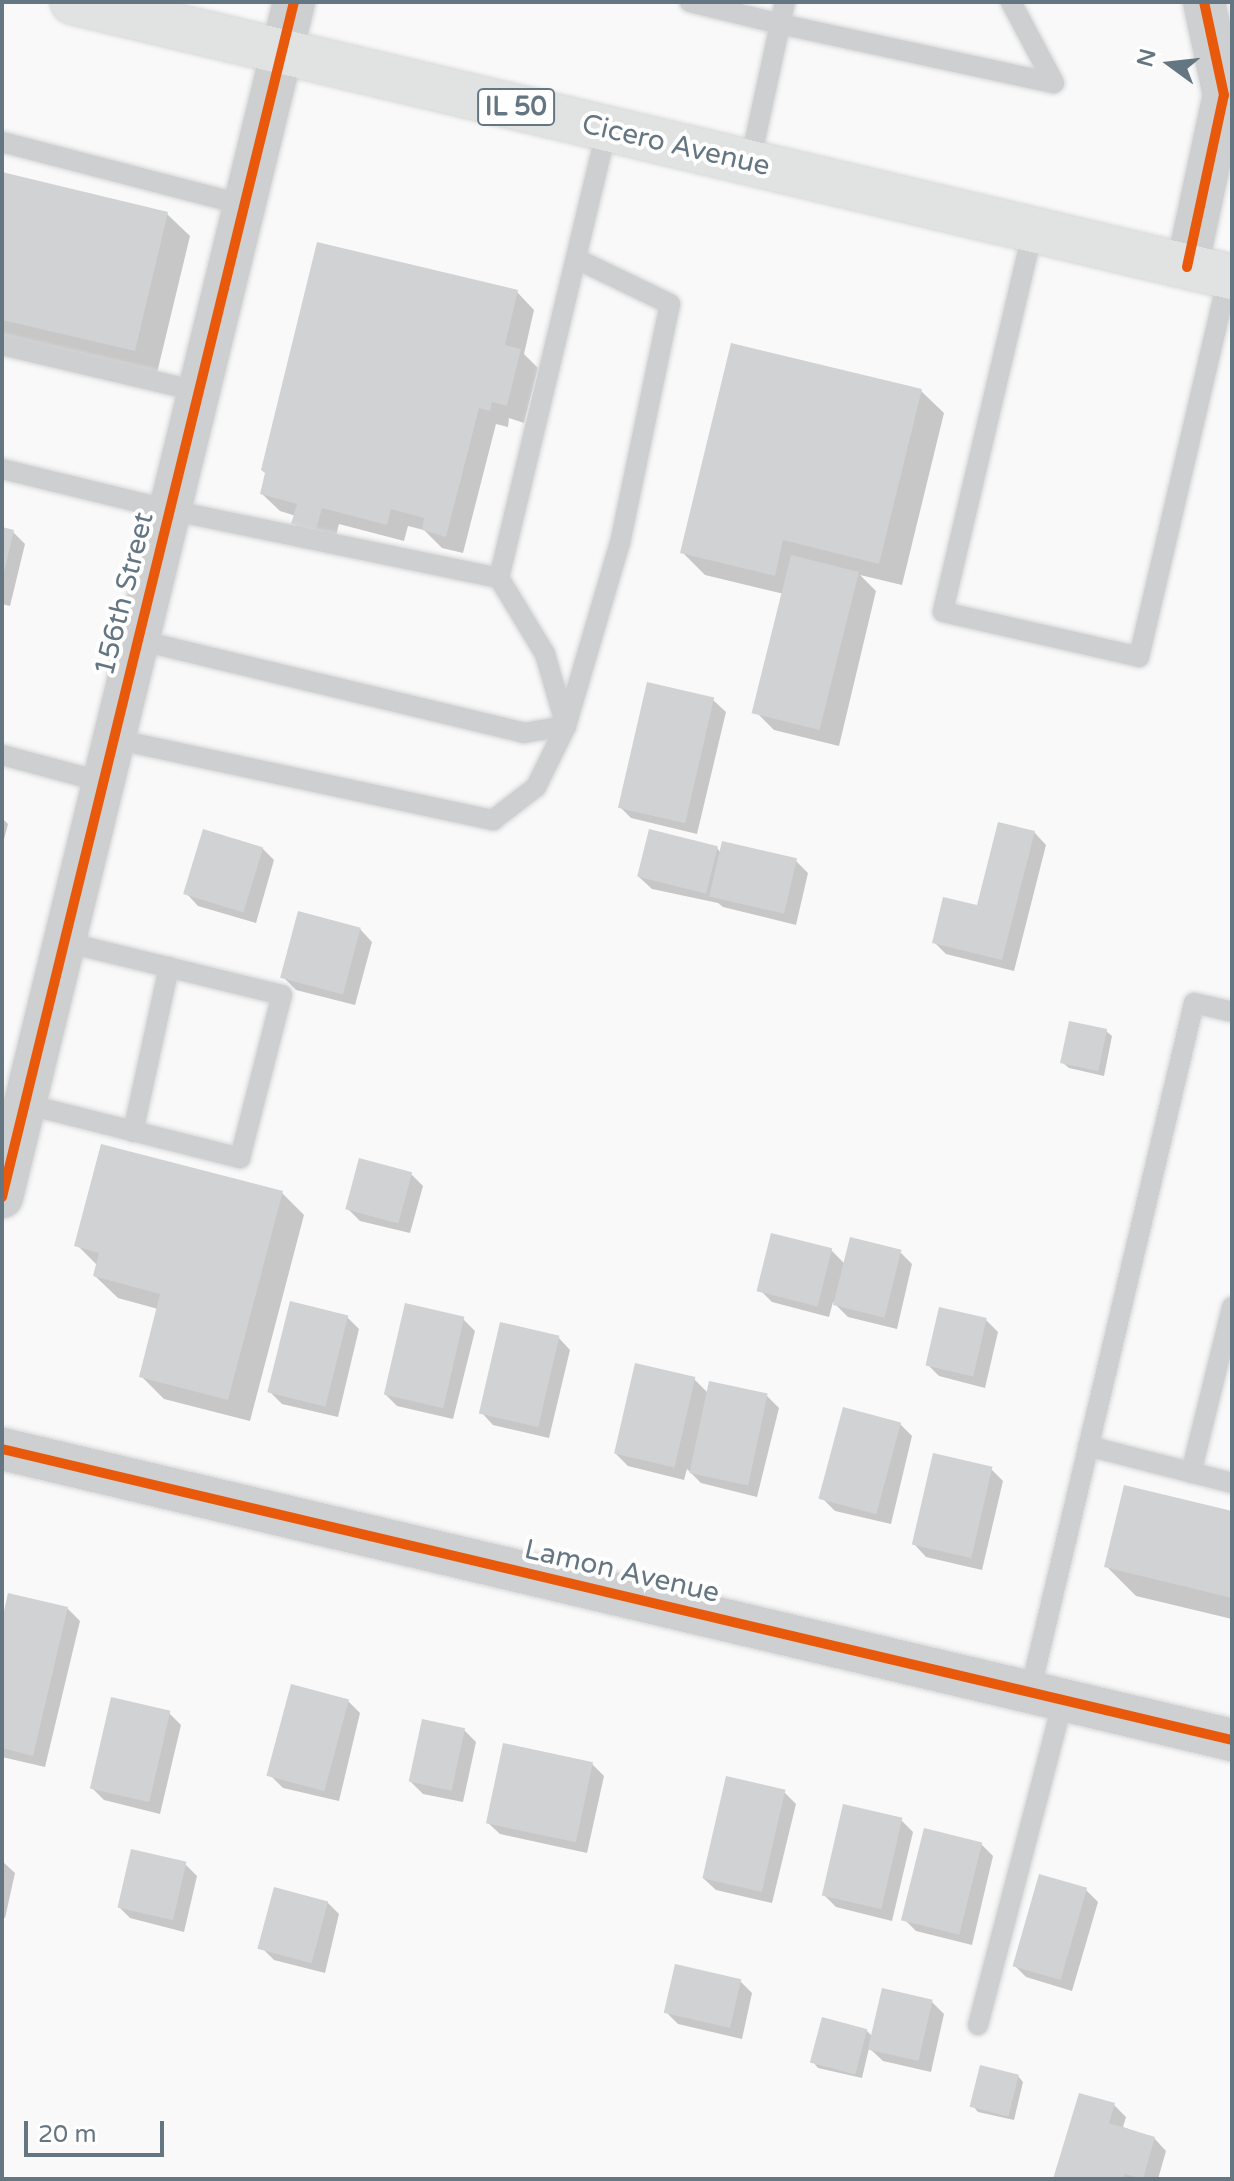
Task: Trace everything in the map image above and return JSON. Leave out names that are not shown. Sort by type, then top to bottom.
[{"type":"main road","name":"Cicero Avenue","points":[[73,2],[1216,274]]},
{"type":"street","name":"156th Street","points":[[2,1197],[294,2]]},
{"type":"street","points":[[1215,11],[1225,123],[1216,274]]},
{"type":"street","name":"Lamon Avenue","points":[[2,1449],[1232,1740]]},
{"type":"lane","points":[[690,2],[1054,83],[1011,2]]},
{"type":"lane","points":[[750,163],[785,2]]},
{"type":"lane","points":[[566,726],[545,654],[499,578],[607,129]]},
{"type":"lane","points":[[2,142],[244,205]]},
{"type":"lane","points":[[1033,230],[943,612],[1139,657],[1216,274]]},
{"type":"lane","points":[[114,739],[493,820],[536,787],[566,726],[620,543],[670,304],[577,259]]},
{"type":"lane","points":[[2,345],[197,391]]},
{"type":"lane","points":[[2,469],[170,510],[499,578]]},
{"type":"lane","points":[[138,640],[524,733],[566,726]]},
{"type":"lane","points":[[2,755],[103,782]]},
{"type":"lane","points":[[25,1104],[240,1158],[282,995],[64,942]]},
{"type":"lane","points":[[133,1132],[169,967]]},
{"type":"lane","points":[[978,2025],[1046,1696],[1088,1446],[1194,1003],[1232,1012]]},
{"type":"lane","points":[[1191,1473],[1232,1307]]},
{"type":"lane","points":[[1088,1446],[1232,1483]]},
{"type":"building","points":[[2,172],[168,212],[135,351],[2,320]]},
{"type":"building","points":[[317,242],[518,290],[505,345],[521,349],[507,406],[492,402],[490,411],[479,408],[446,537],[422,530],[424,518],[391,509],[387,525],[322,508],[316,530],[291,524],[297,504],[260,494],[265,473],[261,470]]},
{"type":"building","points":[[731,343],[922,389],[879,564],[783,540],[775,576],[680,553]]},
{"type":"building","points":[[2,527],[14,530],[3,576],[2,576]]},
{"type":"building","points":[[791,555],[859,572],[819,730],[752,713]]},
{"type":"building","points":[[647,682],[714,698],[685,823],[618,808]]},
{"type":"building","points":[[998,822],[1035,831],[1002,960],[932,943],[943,897],[977,905]]},
{"type":"building","points":[[203,829],[263,847],[243,912],[183,894]]},
{"type":"building","points":[[649,829],[718,846],[706,894],[637,877]]},
{"type":"building","points":[[722,841],[797,858],[784,914],[709,897]]},
{"type":"building","points":[[298,911],[361,928],[343,994],[280,978]]},
{"type":"building","points":[[1069,1021],[1107,1029],[1098,1071],[1060,1063]]},
{"type":"building","points":[[101,1144],[283,1191],[228,1400],[139,1377],[160,1294],[93,1276],[99,1253],[74,1246]]},
{"type":"building","points":[[359,1158],[412,1172],[398,1223],[345,1209]]},
{"type":"building","points":[[771,1233],[832,1248],[818,1306],[756,1291]]},
{"type":"building","points":[[850,1237],[901,1250],[884,1318],[833,1305]]},
{"type":"building","points":[[290,1301],[348,1316],[325,1407],[267,1392]]},
{"type":"building","points":[[405,1303],[464,1317],[443,1408],[384,1395]]},
{"type":"building","points":[[939,1307],[987,1318],[973,1376],[926,1365]]},
{"type":"building","points":[[500,1322],[559,1336],[538,1427],[479,1414]]},
{"type":"building","points":[[635,1363],[695,1377],[674,1468],[614,1454]]},
{"type":"building","points":[[709,1381],[768,1393],[748,1485],[689,1473]]},
{"type":"building","points":[[843,1407],[901,1423],[876,1514],[818,1499]]},
{"type":"building","points":[[933,1453],[992,1467],[971,1558],[912,1545]]},
{"type":"building","points":[[1124,1485],[1232,1511],[1232,1598],[1104,1567]]},
{"type":"building","points":[[8,1593],[68,1607],[33,1756],[2,1748],[2,1620]]},
{"type":"building","points":[[291,1684],[349,1700],[324,1791],[266,1776]]},
{"type":"building","points":[[111,1697],[170,1711],[149,1802],[90,1789]]},
{"type":"building","points":[[422,1719],[465,1728],[452,1791],[409,1782]]},
{"type":"building","points":[[503,1743],[593,1762],[576,1842],[486,1823]]},
{"type":"building","points":[[726,1776],[785,1790],[762,1892],[702,1878]]},
{"type":"building","points":[[843,1804],[902,1818],[881,1909],[822,1896]]},
{"type":"building","points":[[924,1828],[982,1843],[959,1935],[901,1920]]},
{"type":"building","points":[[131,1849],[187,1862],[173,1920],[118,1907]]},
{"type":"building","points":[[1039,1874],[1087,1888],[1061,1980],[1013,1966]]},
{"type":"building","points":[[274,1887],[328,1901],[312,1963],[257,1949]]},
{"type":"building","points":[[675,1964],[741,1979],[730,2028],[664,2013]]},
{"type":"building","points":[[882,1988],[933,2000],[918,2061],[868,2049]]},
{"type":"building","points":[[822,2017],[867,2029],[855,2075],[810,2062]]},
{"type":"building","points":[[980,2065],[1019,2075],[1008,2116],[970,2107]]},
{"type":"building","points":[[1079,2093],[1115,2103],[1109,2123],[1155,2137],[1143,2179],[1125,2174],[1123,2179],[1053,2179]]},
{"type":"cycle path","points":[[2,1197],[294,2]]},
{"type":"cycle path","points":[[1187,267],[1224,95],[1204,2]]},
{"type":"cycle path","points":[[2,1449],[1232,1740]]}]
